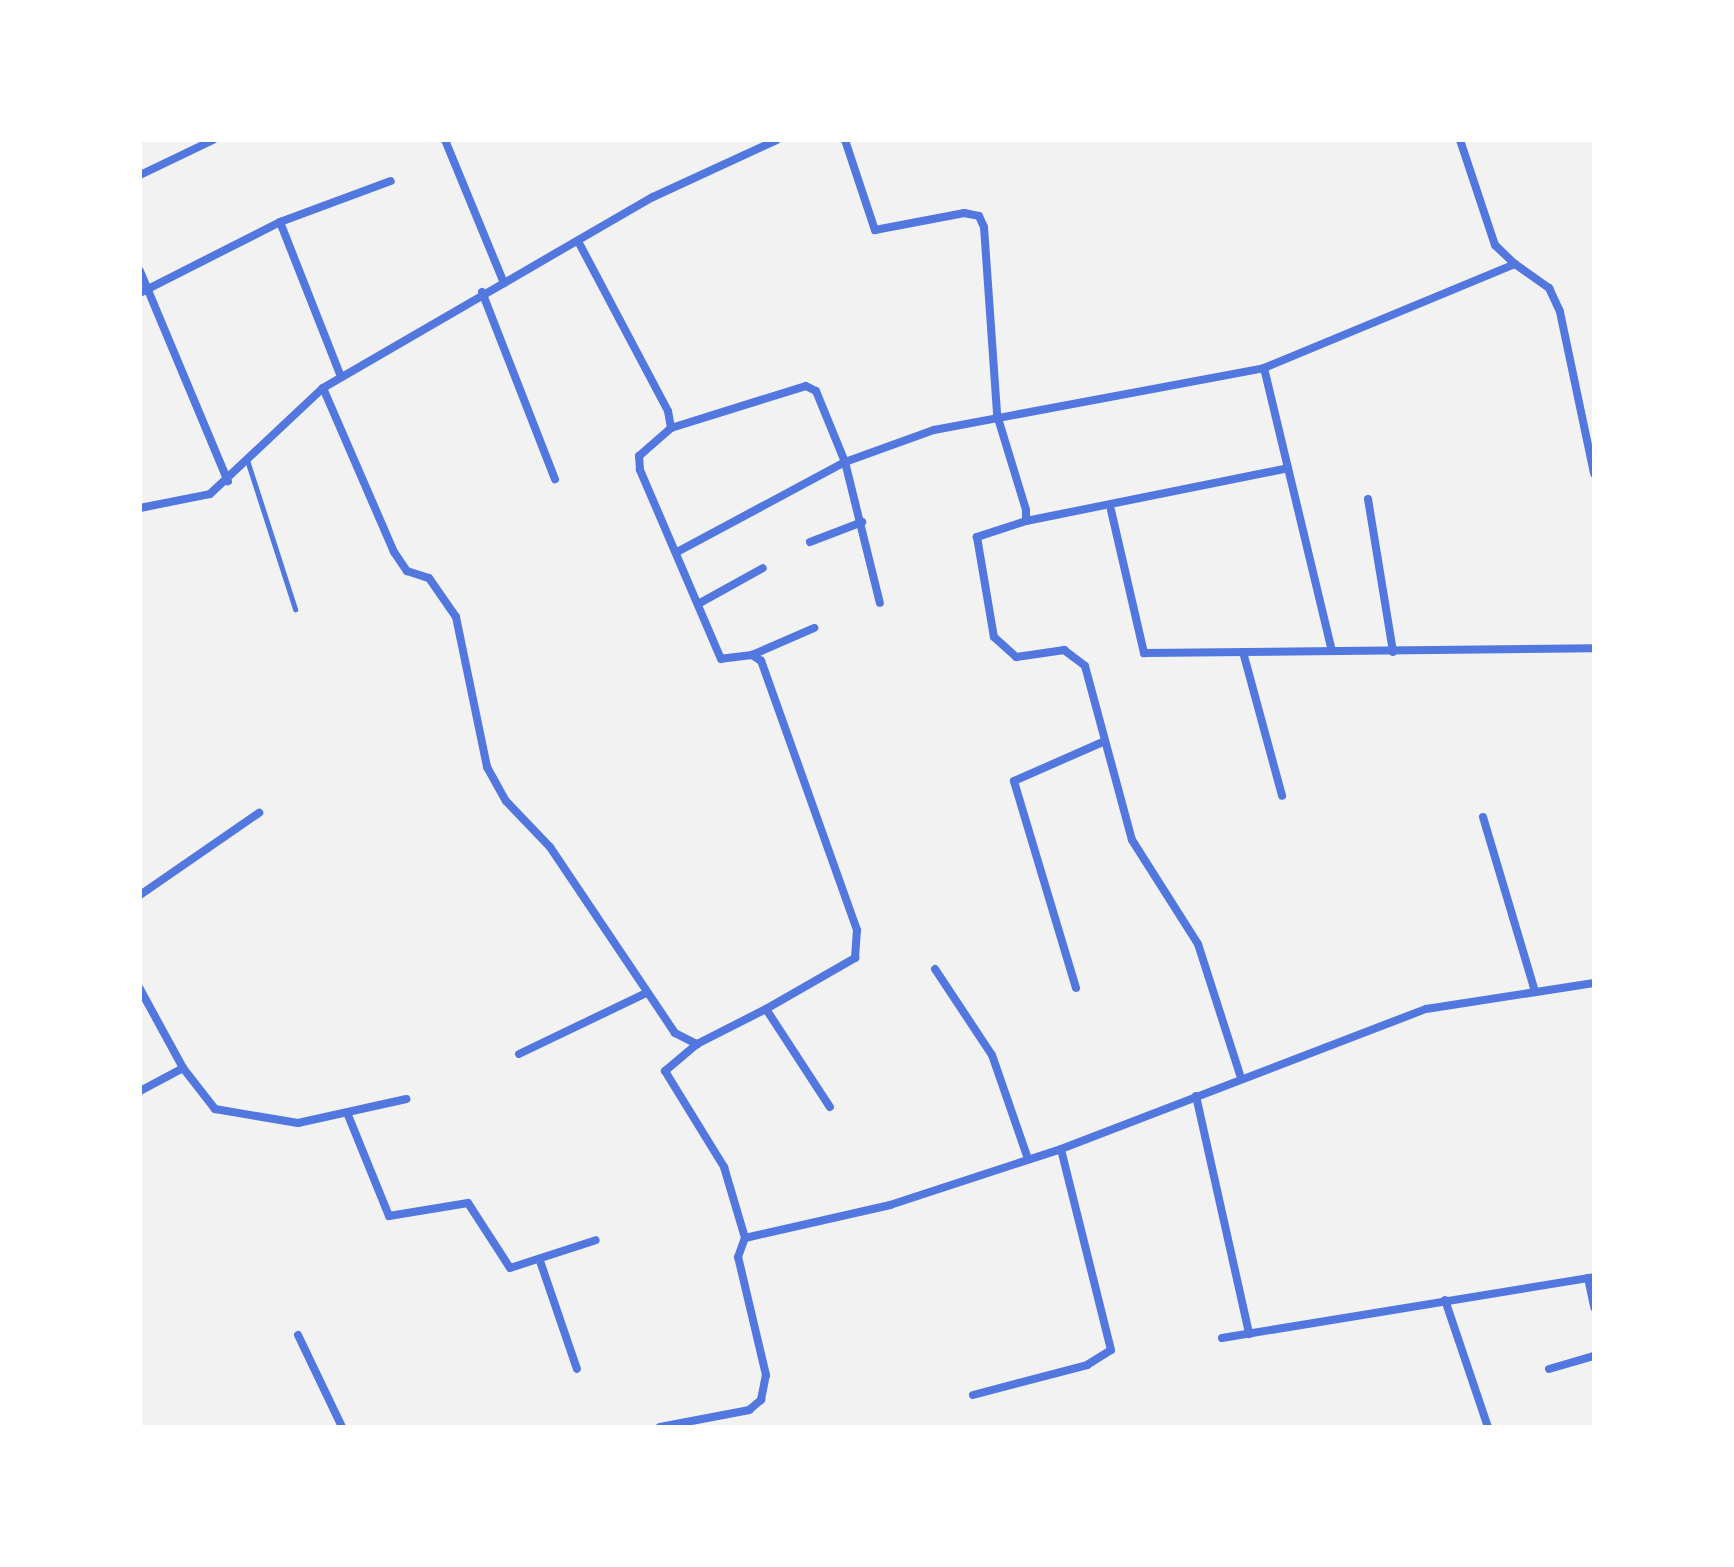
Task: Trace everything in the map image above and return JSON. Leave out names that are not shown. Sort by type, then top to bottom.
[{"type":"street","points":[[140,175],[213,140]]},
{"type":"street","points":[[445,140],[504,283]]},
{"type":"street","points":[[140,508],[210,494],[228,481],[323,388],[482,292],[580,245],[653,197],[777,140]]},
{"type":"street","points":[[845,140],[875,230],[979,216],[997,415],[1026,521]]},
{"type":"street","points":[[1460,140],[1495,245],[1515,264],[1549,288],[1560,312],[1592,445],[1594,473]]},
{"type":"street","points":[[142,291],[280,222],[391,181]]},
{"type":"street","points":[[280,222],[341,377]]},
{"type":"street","points":[[580,245],[671,428]]},
{"type":"street","points":[[677,552],[845,462],[997,415],[1264,368],[1515,264]]},
{"type":"street","points":[[140,271],[142,291],[228,481]]},
{"type":"street","points":[[482,292],[555,479]]},
{"type":"street","points":[[1264,368],[1332,651]]},
{"type":"street","points":[[814,628],[752,655],[721,659],[639,456],[671,428],[806,386],[821,401],[845,462],[880,603]]},
{"type":"street","points":[[323,388],[394,552],[407,571],[429,578],[456,617],[487,767],[506,801],[550,847],[644,994],[675,1033],[697,1044]]},
{"type":"street","points":[[1240,1075],[1198,944],[1132,840],[1078,654],[1016,657],[994,637],[977,537],[1026,521],[1111,510],[1288,468]]},
{"type":"street","points":[[1368,499],[1393,652]]},
{"type":"street","points":[[1111,510],[1144,653],[1393,652],[1459,645],[1594,648]]},
{"type":"street","points":[[810,542],[862,522]]},
{"type":"street","points":[[698,604],[763,568]]},
{"type":"street","points":[[1243,652],[1282,796]]},
{"type":"street","points":[[660,1427],[749,1410],[761,1400],[766,1375],[738,1257],[745,1238],[724,1167],[665,1071],[697,1044],[855,958],[860,945],[769,680],[752,655]]},
{"type":"street","points":[[1076,988],[1014,781],[1103,742]]},
{"type":"street","points":[[140,895],[259,813]]},
{"type":"street","points":[[1483,817],[1534,988]]},
{"type":"street","points":[[935,969],[992,1055],[1027,1156]]},
{"type":"street","points":[[745,1238],[890,1205],[1027,1156],[1061,1149],[1196,1096],[1240,1075],[1426,1009],[1534,988],[1594,983]]},
{"type":"street","points":[[140,989],[183,1068],[215,1109],[237,1117],[298,1123],[348,1115],[406,1099]]},
{"type":"street","points":[[519,1054],[644,994]]},
{"type":"street","points":[[766,1009],[830,1107]]},
{"type":"street","points":[[140,1091],[183,1068]]},
{"type":"street","points":[[1196,1096],[1249,1334]]},
{"type":"street","points":[[348,1115],[389,1216],[468,1203],[510,1268],[540,1261],[596,1240]]},
{"type":"street","points":[[973,1395],[1087,1365],[1111,1350],[1061,1149]]},
{"type":"street","points":[[540,1261],[577,1369]]},
{"type":"street","points":[[1222,1338],[1591,1278],[1594,1307]]},
{"type":"street","points":[[1445,1300],[1488,1427]]},
{"type":"street","points":[[298,1335],[342,1427]]},
{"type":"street","points":[[1549,1369],[1594,1356]]},
{"type":"lane","points":[[247,460],[295,609]]}]
